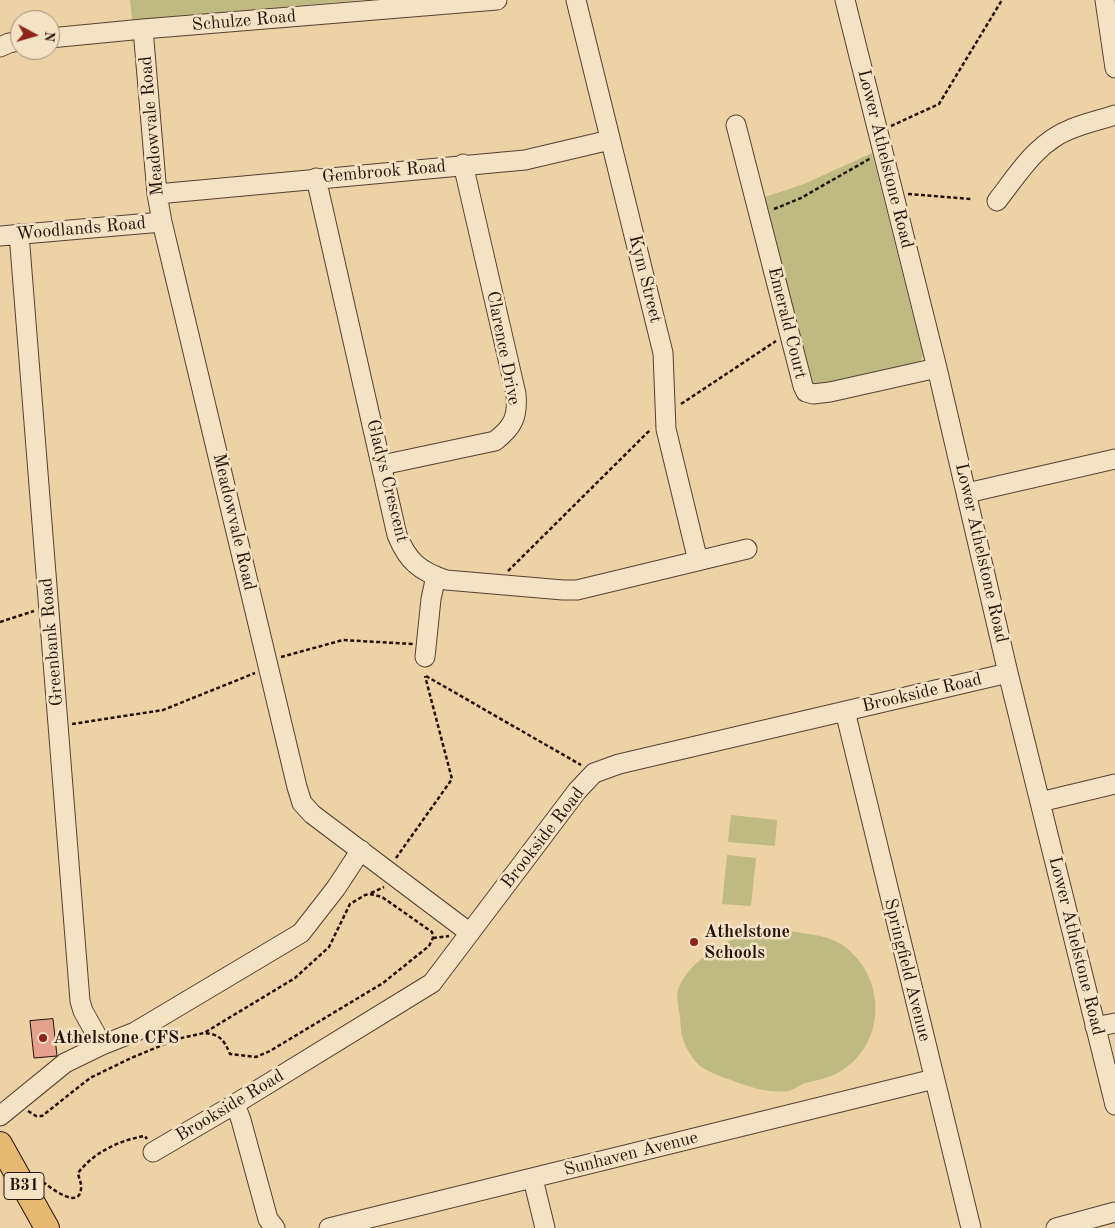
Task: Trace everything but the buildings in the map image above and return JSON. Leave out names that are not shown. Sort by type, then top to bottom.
[{"type":"main road","name":"B31","points":[[0,1144],[47,1228]]},
{"type":"main road","name":"B31","points":[[0,1168],[20,1200],[34,1228]]},
{"type":"street","name":"Schulze Road","points":[[60,37],[381,5],[497,0]]},
{"type":"street","name":"Kym Street","points":[[576,0],[664,353],[666,429],[698,561]]},
{"type":"street","name":"Lower Athelstone Road","points":[[845,0],[937,368],[1008,673],[1115,1105]]},
{"type":"street","points":[[1105,0],[1115,68]]},
{"type":"street","name":"Meadowvale Road","points":[[142,29],[157,194],[162,222],[302,803],[312,814],[470,933]]},
{"type":"street","points":[[997,201],[1043,145],[1070,129],[1115,116]]},
{"type":"street","name":"Emerald Court","points":[[736,125],[802,386],[806,392],[813,394],[830,392],[937,368]]},
{"type":"street","name":"Gembrook Road","points":[[157,194],[463,164],[525,160],[610,140]]},
{"type":"street","name":"Clarence Drive","points":[[382,465],[495,442],[504,434],[514,420],[517,408],[516,394],[463,164]]},
{"type":"street","name":"Gladys Crescent","points":[[316,178],[397,536],[404,552],[416,565],[428,574],[446,580],[577,590],[747,549]]},
{"type":"street","name":"Woodlands Road","points":[[0,236],[162,222]]},
{"type":"street","name":"Greenbank Road","points":[[19,234],[80,1000],[102,1045]]},
{"type":"street","points":[[967,493],[1115,459]]},
{"type":"street","points":[[426,651],[431,599],[436,576]]},
{"type":"street","name":"Brookside Road","points":[[153,1152],[432,983],[577,791],[594,773],[619,764],[1008,673]]},
{"type":"street","name":"Springfield Avenue","points":[[845,712],[971,1228]]},
{"type":"street","points":[[1040,802],[1115,784]]},
{"type":"street","points":[[0,1116],[65,1063],[135,1032],[301,933],[336,888],[361,850]]},
{"type":"street","points":[[1096,1027],[1115,1023]]},
{"type":"street","name":"Sunhaven Avenue","points":[[328,1228],[934,1079]]},
{"type":"street","points":[[235,1104],[268,1219],[275,1228]]},
{"type":"street","points":[[533,1179],[546,1228]]},
{"type":"street","points":[[1056,1228],[1115,1212]]},
{"type":"path","points":[[878,132],[939,104],[1002,0]]},
{"type":"path","points":[[760,214],[801,198],[883,152]]},
{"type":"path","points":[[893,193],[971,199]]},
{"type":"path","points":[[494,584],[665,415],[789,332]]},
{"type":"path","points":[[0,622],[38,610]]},
{"type":"path","points":[[58,725],[163,710],[268,664],[343,640],[426,651]]},
{"type":"path","points":[[388,870],[452,779],[426,676],[594,773]]},
{"type":"path","points":[[19,1100],[30,1114],[42,1116],[90,1078],[176,1039],[204,1033],[294,978],[329,947],[350,904],[364,895],[370,894],[382,897],[432,932],[433,938],[429,946],[391,977],[256,1057],[230,1054],[224,1040],[217,1035],[204,1033]]},
{"type":"path","points":[[25,1186],[37,1179],[65,1196],[74,1198],[81,1191],[78,1173],[101,1152],[126,1140],[145,1136],[153,1152]]},
{"type":"shaded area","points":[[130,0],[361,0],[132,20]]},
{"type":"shaded area","points":[[872,153],[923,355],[919,365],[820,388],[811,383],[765,197],[804,184]]},
{"type":"shaded area","points":[[731,815],[777,820],[775,846],[728,842]]},
{"type":"shaded area","points":[[727,855],[756,858],[751,906],[722,904]]},
{"type":"shaded area","points":[[783,929],[820,936],[841,944],[856,957],[867,972],[876,1008],[874,1026],[867,1043],[856,1058],[841,1071],[833,1075],[780,1092],[748,1086],[698,1065],[688,1051],[684,1041],[677,996],[682,980],[689,971],[720,946],[753,931]]},
{"type":"place","name":"Athelstone Schools","points":[[694,942]]},
{"type":"place","name":"Athelstone CFS","points":[[43,1038]]}]
